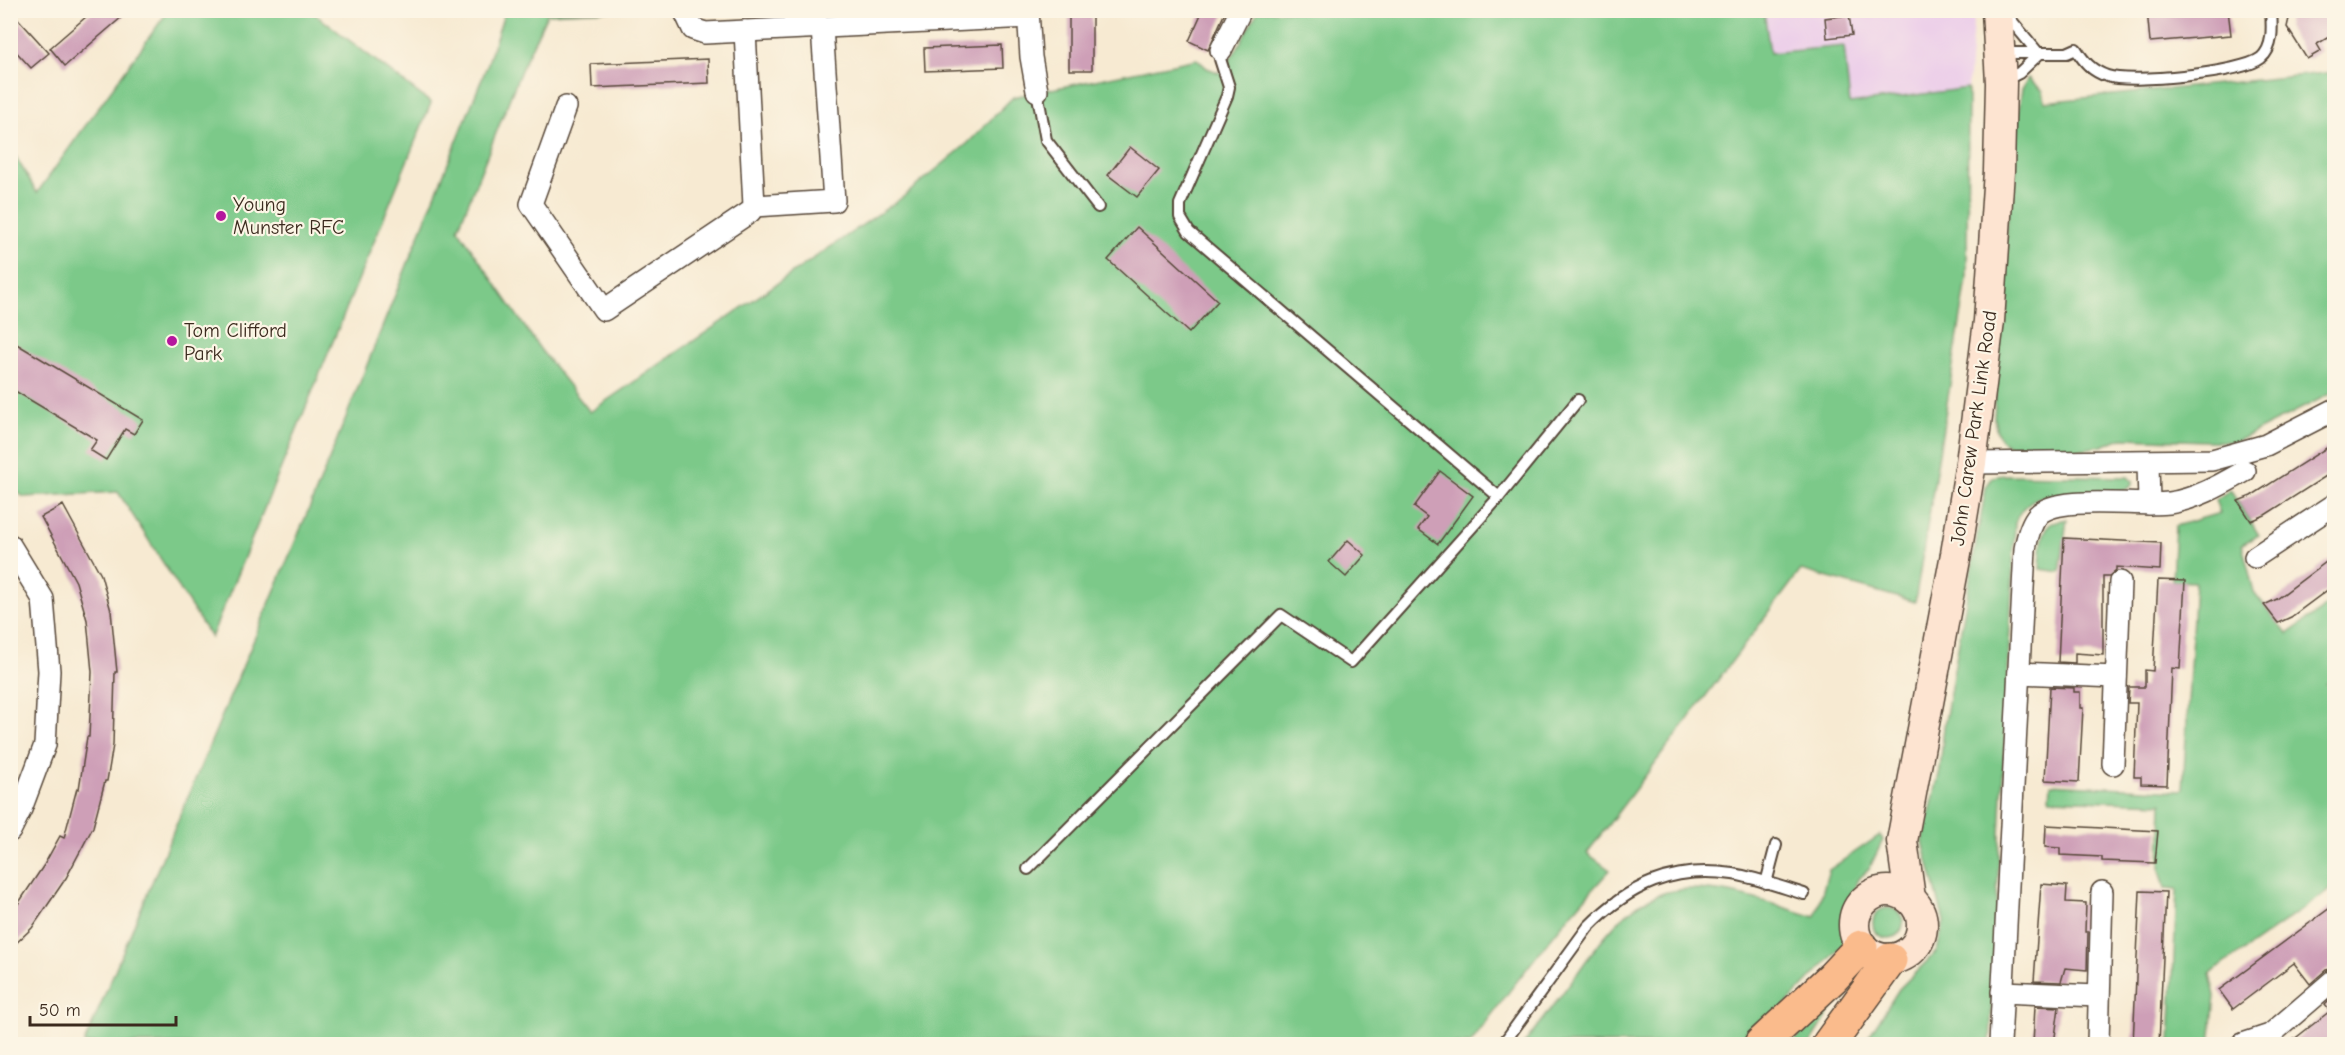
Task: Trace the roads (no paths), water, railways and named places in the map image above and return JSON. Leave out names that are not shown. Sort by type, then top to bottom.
[{"type":"highway","points":[[1761,1044],[1832,978],[1876,953]]},
{"type":"highway","points":[[1829,1044],[1876,953]]},
{"type":"main road","name":"John Carew Park Link Road","points":[[1910,898],[1902,841],[1971,463],[1989,321],[1999,171],[2001,83],[1997,10]]},
{"type":"main road","name":"John Carew Park Link Road","points":[[1871,895],[1902,841]]},
{"type":"main road","points":[[1891,890],[1910,898],[1922,915],[1922,936],[1909,952],[1876,953],[1856,936],[1854,925],[1856,914],[1865,899],[1871,895],[1891,890]]},
{"type":"street","points":[[684,10],[688,22],[698,32],[705,33],[822,28],[1028,14],[1037,91]]},
{"type":"street","points":[[1221,50],[1241,10]]},
{"type":"street","points":[[754,206],[834,201],[822,28]]},
{"type":"street","points":[[566,107],[531,204],[604,310],[750,212],[754,206],[745,32]]},
{"type":"street","points":[[1971,463],[2202,461],[2237,455],[2274,442],[2334,411]]},
{"type":"street","points":[[2148,462],[2149,504]]},
{"type":"street","points":[[2000,1044],[2025,549],[2033,523],[2039,514],[2058,506],[2078,503],[2169,503],[2196,495],[2245,471]]},
{"type":"street","points":[[2255,557],[2334,505]]},
{"type":"street","points":[[10,545],[42,599],[49,671],[45,745],[21,809],[10,831]]},
{"type":"street","points":[[2113,764],[2120,582]]},
{"type":"street","points":[[2019,673],[2116,677]]},
{"type":"street","points":[[2098,1044],[2102,892]]},
{"type":"street","points":[[2243,1044],[2270,1035],[2334,980]]},
{"type":"street","points":[[2002,992],[2098,996]]},
{"type":"lane","points":[[2003,10],[2039,54]]},
{"type":"lane","points":[[2000,53],[2067,53],[2076,49],[2089,67],[2119,79],[2155,78],[2241,68],[2262,57],[2269,46],[2272,35],[2271,10]]},
{"type":"lane","points":[[1221,50],[1220,58],[1229,87],[1180,204],[1180,217],[1189,232],[1499,497]]},
{"type":"lane","points":[[2001,83],[2019,73],[2039,54]]},
{"type":"lane","points":[[1037,91],[1046,140],[1098,207]]},
{"type":"lane","points":[[1028,869],[1281,615],[1351,662],[1499,497],[1578,400]]},
{"type":"lane","points":[[1766,883],[1776,845]]},
{"type":"lane","points":[[1503,1044],[1588,927],[1625,894],[1673,874],[1693,872],[1732,874],[1804,894]]},
{"type":"place","name":"Young Munster RFC","points":[[221,216]]},
{"type":"place","name":"Tom Clifford Park","points":[[172,341]]}]
